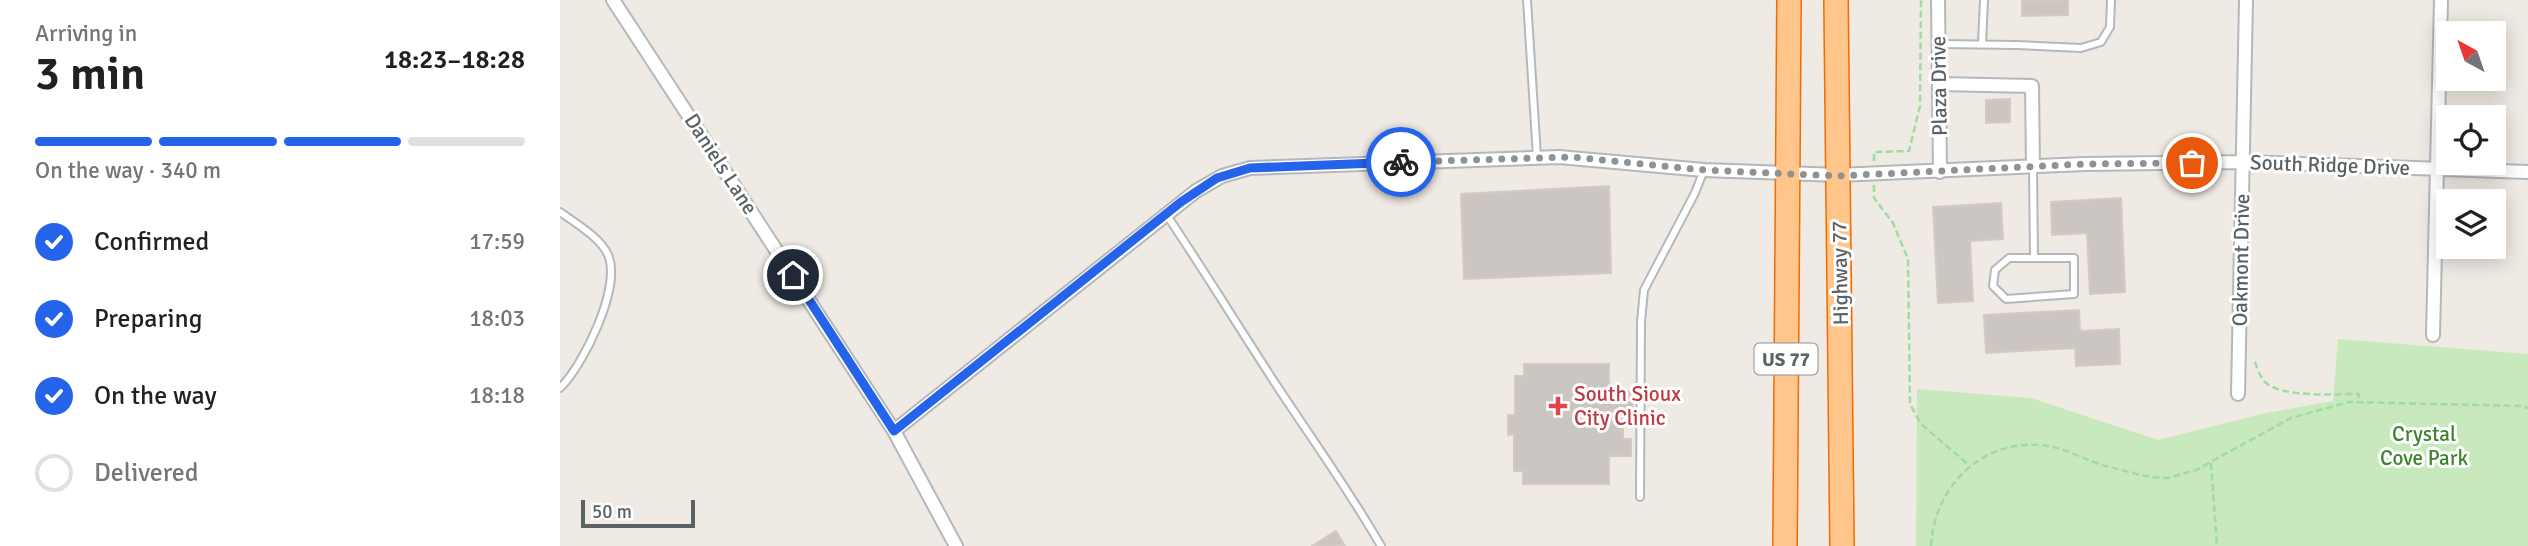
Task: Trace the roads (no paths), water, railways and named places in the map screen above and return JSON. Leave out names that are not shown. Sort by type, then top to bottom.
[{"type":"highway","name":"US 77","points":[[1785,546],[1789,0]]},
{"type":"highway","name":"Highway 77","points":[[1836,0],[1842,546]]},
{"type":"street","name":"Daniels Lane","points":[[613,0],[894,431],[956,546]]},
{"type":"street","name":"Plaza Drive","points":[[1938,0],[1940,172]]},
{"type":"street","name":"Oakmont Drive","points":[[2238,394],[2246,0]]},
{"type":"street","points":[[2438,105],[2441,0]]},
{"type":"street","points":[[1939,84],[2032,86],[2033,167]]},
{"type":"street","name":"South Ridge Drive","points":[[894,431],[1166,214],[1217,178],[1250,168],[1538,157],[1596,158],[1704,170],[1838,176],[2117,163],[2242,162],[2436,169]]},
{"type":"street","points":[[2433,335],[2436,169]]},
{"type":"street","name":"South Ridge Drive","points":[[2506,171],[2528,172]]},
{"type":"lane","points":[[1527,0],[1538,157]]},
{"type":"lane","points":[[1982,44],[1984,0]]},
{"type":"lane","points":[[1939,44],[2081,48],[2101,42],[2110,27],[2111,0]]},
{"type":"lane","points":[[2033,167],[2034,258]]},
{"type":"lane","points":[[1640,497],[1641,322],[1644,290],[1704,170]]},
{"type":"lane","points":[[560,212],[591,235],[608,255],[611,276],[604,312],[582,360],[560,388]]},
{"type":"lane","points":[[1166,214],[1279,389],[1350,492],[1381,546]]},
{"type":"lane","points":[[2009,258],[2034,258],[2074,258],[2074,294],[2006,299],[1993,286],[1995,270],[2009,258]]},
{"type":"place","name":"South Sioux City Clinic","points":[[1558,406]]},
{"type":"park label","name":"Crystal Cove Park","points":[[2424,446]]}]
